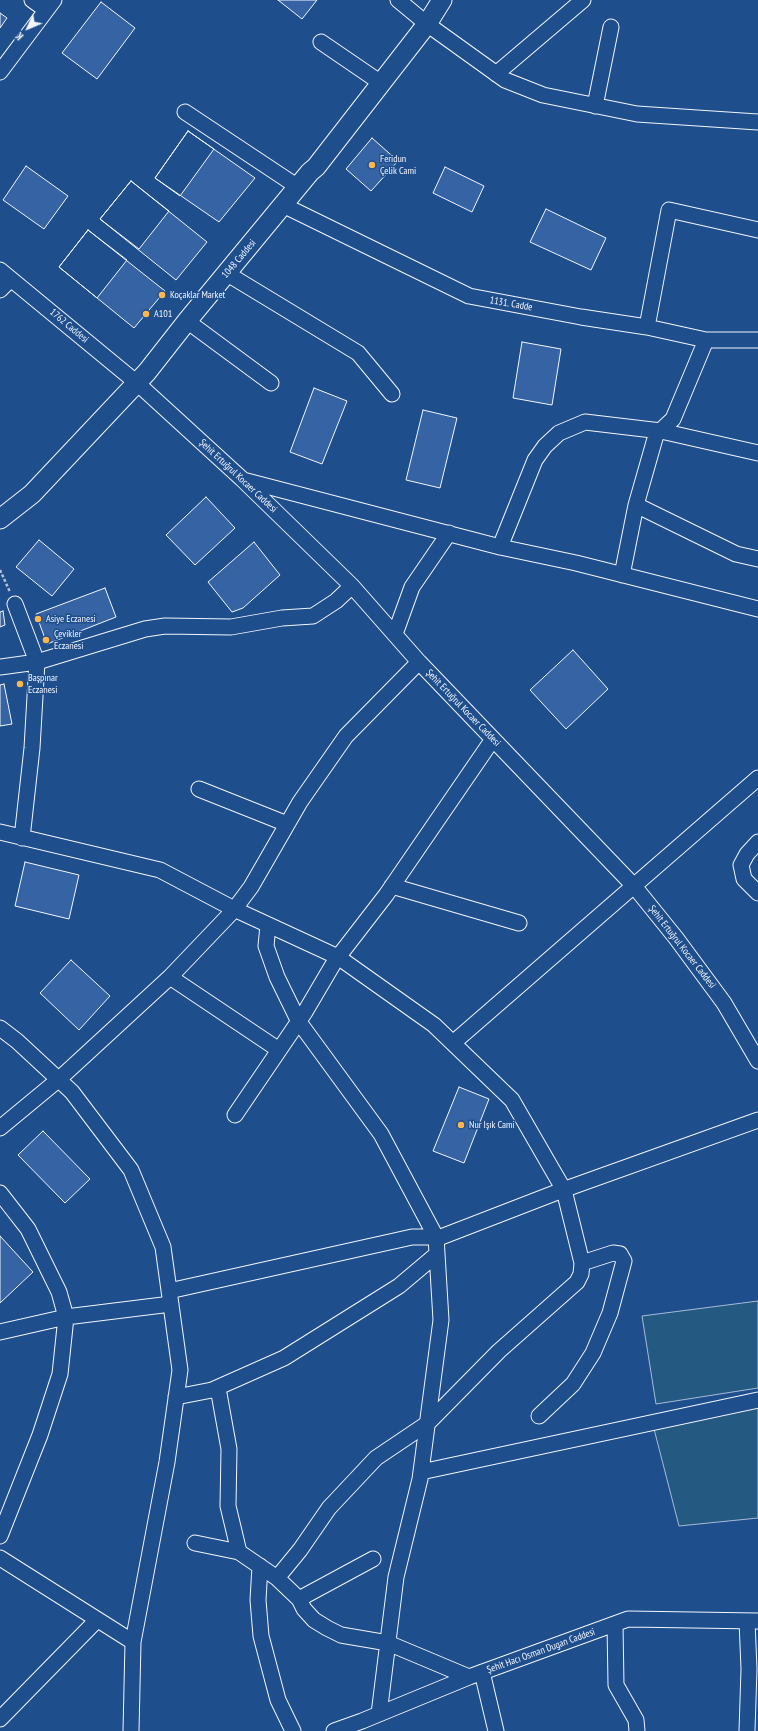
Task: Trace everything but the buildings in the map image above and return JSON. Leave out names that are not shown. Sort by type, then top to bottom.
[{"type":"main road","name":"1048 Caddesi","points":[[0,519],[32,494],[137,383],[226,273],[310,172],[316,167],[427,24],[442,0]]},
{"type":"street","points":[[0,72],[50,5],[32,0]]},
{"type":"street","points":[[398,0],[427,24],[504,80],[543,95],[637,114],[758,122]]},
{"type":"street","points":[[496,74],[583,0]]},
{"type":"street","points":[[595,106],[611,28]]},
{"type":"street","points":[[321,42],[381,83]]},
{"type":"street","points":[[185,112],[298,187]]},
{"type":"street","name":"1131. Cadde","points":[[283,205],[469,296],[581,317],[647,327],[706,340],[758,340]]},
{"type":"street","points":[[647,327],[669,210],[758,230]]},
{"type":"street","points":[[226,273],[358,353],[392,394]]},
{"type":"street","points":[[0,290],[6,274]]},
{"type":"street","name":"1762 Caddesi","points":[[6,274],[137,383]]},
{"type":"street","points":[[186,322],[271,383]]},
{"type":"street","points":[[622,575],[636,505],[656,435],[673,419],[706,340]]},
{"type":"street","name":"Şehit Ertuğrul Kocaer Caddesi","points":[[137,383],[242,479],[352,586],[419,662],[634,886],[676,938],[724,1003],[758,1061]]},
{"type":"street","points":[[500,547],[535,460],[545,446],[559,433],[585,422],[661,431],[758,453]]},
{"type":"street","points":[[242,479],[500,547],[622,575],[757,610]]},
{"type":"street","points":[[636,505],[736,554],[758,559]]},
{"type":"street","points":[[395,634],[412,586],[449,533]]},
{"type":"street","points":[[0,667],[37,662],[145,629],[165,626],[231,627],[282,618],[313,616],[336,601],[352,586]]},
{"type":"street","points":[[15,604],[37,662],[32,748],[22,838]]},
{"type":"street","points":[[0,1128],[58,1080],[170,978],[234,909],[251,886],[300,802],[346,736],[419,662]]},
{"type":"street","points":[[235,1115],[299,1022],[338,957],[392,886],[493,739]]},
{"type":"street","points":[[453,1043],[758,778]]},
{"type":"street","points":[[199,789],[287,824]]},
{"type":"street","points":[[0,832],[160,870],[234,909],[338,957],[434,1025],[512,1100],[564,1190],[582,1264],[581,1274],[577,1282],[499,1352],[428,1423],[376,1458],[329,1508],[300,1550],[277,1578]]},
{"type":"street","points":[[758,842],[747,854],[741,865],[744,879],[758,893]]},
{"type":"street","points":[[392,886],[520,922]]},
{"type":"street","points":[[268,925],[266,946],[277,977],[299,1022],[381,1134],[436,1237],[441,1320],[421,1472],[396,1577],[379,1714]]},
{"type":"street","points":[[170,978],[279,1050]]},
{"type":"street","points":[[0,1028],[17,1041],[72,1092],[131,1170],[163,1247],[180,1370],[167,1462],[134,1642],[131,1731]]},
{"type":"street","points":[[0,1332],[66,1317],[170,1297],[412,1237],[441,1237],[564,1190],[758,1120]]},
{"type":"street","points":[[0,1193],[28,1229],[59,1292],[66,1317],[60,1374],[40,1436],[0,1536]]},
{"type":"street","points":[[539,1416],[573,1384],[594,1353],[610,1313],[624,1261],[620,1254],[613,1253],[582,1264]]},
{"type":"street","points":[[176,1397],[218,1388],[284,1358],[399,1286],[437,1254]]},
{"type":"street","points":[[218,1388],[229,1448],[228,1506],[239,1552]]},
{"type":"street","points":[[421,1472],[758,1400]]},
{"type":"street","points":[[194,1543],[239,1552],[277,1578],[300,1599],[304,1609],[314,1620],[341,1635],[388,1643],[476,1675],[496,1731]]},
{"type":"street","points":[[0,1558],[134,1642]]},
{"type":"street","points":[[300,1599],[373,1559]]},
{"type":"street","points":[[260,1566],[258,1600],[261,1636],[278,1700],[293,1731]]},
{"type":"street","name":"Şehit Hacı Osman Dugan Caddesi","points":[[339,1730],[476,1675],[628,1619],[752,1621]]},
{"type":"street","points":[[0,1719],[97,1620]]},
{"type":"street","points":[[747,1731],[752,1621]]},
{"type":"street","points":[[615,1624],[616,1686],[636,1720],[637,1731]]},
{"type":"path","points":[[0,570],[15,604]]},
{"type":"shaded area","points":[[758,1301],[758,1388],[656,1404],[642,1316]]},
{"type":"shaded area","points":[[758,1407],[758,1518],[679,1526],[654,1429]]},
{"type":"place","name":"Feridun Çelik Cami","points":[[372,165]]},
{"type":"place","name":"Koçaklar Market","points":[[162,295]]},
{"type":"place","name":"A101","points":[[146,314]]},
{"type":"place","name":"Asiye Eczanesi","points":[[38,619]]},
{"type":"place","name":"Çevikler Eczanesi","points":[[46,640]]},
{"type":"place","name":"Başpınar Eczanesi","points":[[20,684]]},
{"type":"place","name":"Nur Işık Cami","points":[[461,1125]]}]
